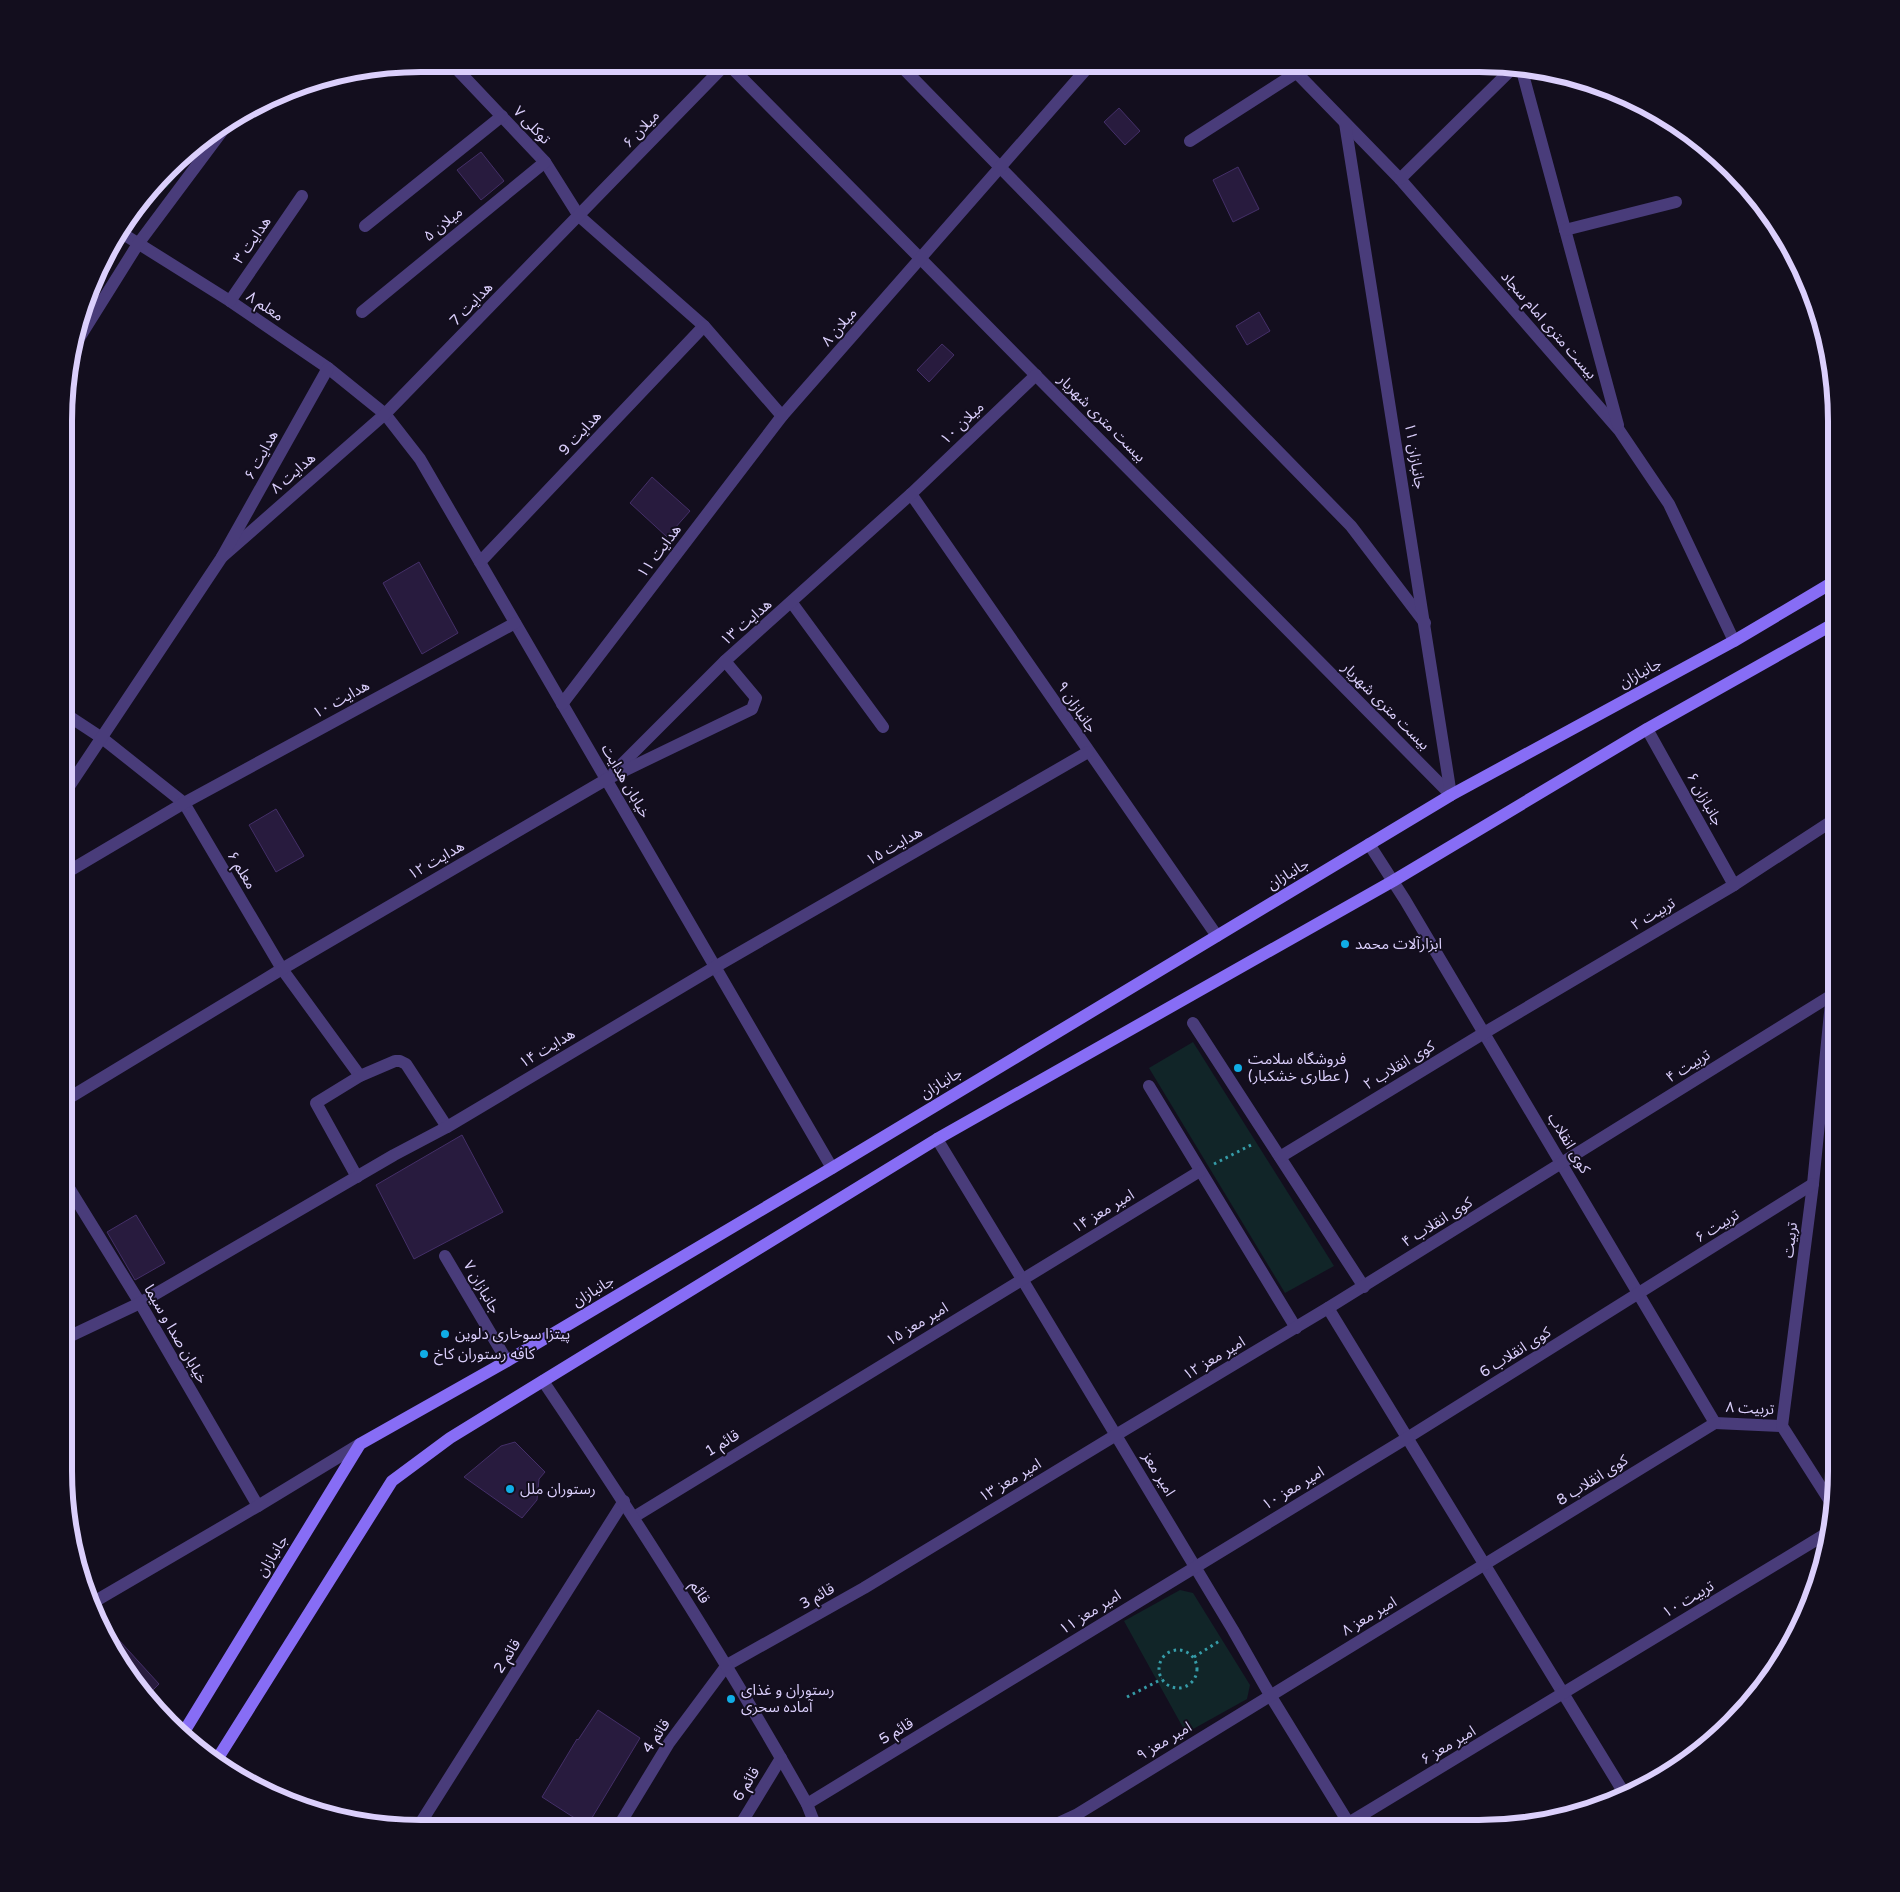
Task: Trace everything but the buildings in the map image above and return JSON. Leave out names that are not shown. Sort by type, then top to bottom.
[{"type":"main road","name":"جانبازان","points":[[186,1728],[360,1444],[507,1361],[832,1168],[1451,795],[1734,641],[1828,586]]},
{"type":"main road","points":[[220,1755],[392,1481],[450,1438],[937,1139],[1393,881],[1647,729],[1828,627]]},
{"type":"street","name":"توکلی ۷","points":[[460,72],[545,162],[579,216],[704,326],[782,416]]},
{"type":"street","name":"میلان ۶","points":[[579,216],[720,72]]},
{"type":"street","name":"بیست متری شهریار","points":[[734,72],[1451,795]]},
{"type":"street","points":[[907,72],[1351,526],[1425,623]]},
{"type":"street","name":"میلان ۸","points":[[782,416],[1084,72]]},
{"type":"street","points":[[1190,141],[1290,72]]},
{"type":"street","name":"بیست متری امام سجاد","points":[[1295,72],[1400,179],[1620,430],[1669,504],[1734,641]]},
{"type":"street","points":[[1400,179],[1507,74]]},
{"type":"street","points":[[1523,75],[1620,430]]},
{"type":"street","points":[[365,226],[502,116]]},
{"type":"street","name":"جانبازان ۱۱","points":[[1344,123],[1451,795]]},
{"type":"street","points":[[85,329],[138,244],[215,140]]},
{"type":"street","name":"میلان ۵","points":[[362,312],[545,162]]},
{"type":"street","name":"هدایت ۳","points":[[230,301],[302,196]]},
{"type":"street","points":[[1565,230],[1676,202]]},
{"type":"street","name":"هدایت 7","points":[[385,414],[579,216]]},
{"type":"street","name":"معلم ۸","points":[[126,236],[230,301],[328,368],[385,414]]},
{"type":"street","name":"هدایت 9","points":[[480,562],[704,326]]},
{"type":"street","name":"هدایت ۶","points":[[222,557],[328,368]]},
{"type":"street","name":"میلان ۱۰","points":[[911,494],[1036,375]]},
{"type":"street","name":"هدایت ۸","points":[[222,557],[385,414]]},
{"type":"street","name":"خیابان هدایت","points":[[385,414],[420,460],[832,1168]]},
{"type":"street","name":"هدایت ۱۱","points":[[562,704],[782,416]]},
{"type":"street","name":"هدایت ۱۳","points":[[607,779],[725,661],[792,603],[911,494]]},
{"type":"street","name":"جانبازان ۹","points":[[911,494],[1088,752],[1218,936]]},
{"type":"street","points":[[72,782],[222,557]]},
{"type":"street","points":[[792,603],[883,727]]},
{"type":"street","name":"هدایت ۱۰","points":[[72,869],[184,803],[515,623]]},
{"type":"street","points":[[607,779],[752,708],[756,698],[725,661]]},
{"type":"street","name":"معلم ۶","points":[[72,718],[102,738],[184,803],[282,969],[360,1076]]},
{"type":"street","name":"جانبازان ۶","points":[[1647,729],[1734,885]]},
{"type":"street","name":"هدایت ۱۵","points":[[715,967],[1088,752]]},
{"type":"street","name":"هدایت ۱۲","points":[[72,1097],[282,969],[607,779]]},
{"type":"street","name":"تربیت ۲","points":[[1484,1033],[1734,885],[1828,824]]},
{"type":"street","name":"کوی انقلاب","points":[[1369,844],[1484,1033],[1715,1423]]},
{"type":"street","name":"هدایت ۱۴","points":[[72,1335],[140,1303],[357,1176],[447,1127],[715,967]]},
{"type":"street","name":"تربیت ۴","points":[[1562,1164],[1828,998]]},
{"type":"street","points":[[1193,1023],[1364,1287]]},
{"type":"street","name":"کوی انقلاب ۲","points":[[1280,1157],[1484,1033]]},
{"type":"street","name":"تربیت","points":[[1782,1426],[1813,1184],[1828,1035]]},
{"type":"street","points":[[357,1176],[316,1103],[360,1076],[395,1061],[406,1064],[447,1127]]},
{"type":"street","points":[[1149,1086],[1296,1328]]},
{"type":"street","name":"امیر معز","points":[[937,1139],[1195,1567],[1343,1820]]},
{"type":"street","name":"کوی انقلاب ۴","points":[[1328,1308],[1562,1164]]},
{"type":"street","name":"امیر معز ۱۴","points":[[1022,1278],[1200,1171]]},
{"type":"street","name":"تربیت ۶","points":[[1639,1294],[1813,1184]]},
{"type":"street","name":"خیابان صدا و سیما","points":[[72,1193],[140,1303],[258,1506]]},
{"type":"street","name":"جانبازان ۷","points":[[445,1256],[507,1361]]},
{"type":"street","name":"امیر معز ۱۵","points":[[828,1398],[1022,1278]]},
{"type":"street","name":"کوی انقلاب 6","points":[[1407,1438],[1639,1294]]},
{"type":"street","points":[[1328,1308],[1621,1789]]},
{"type":"street","name":"امیر معز ۱۲","points":[[1116,1435],[1328,1308]]},
{"type":"street","name":"قائم","points":[[543,1381],[634,1516],[727,1666],[807,1804],[813,1820]]},
{"type":"street","name":"قائم 1","points":[[634,1516],[828,1398]]},
{"type":"street","name":"تربیت ۸","points":[[1715,1423],[1782,1426]]},
{"type":"street","name":"کوی انقلاب 8","points":[[1485,1565],[1715,1423]]},
{"type":"street","points":[[1782,1426],[1827,1496]]},
{"type":"street","name":"امیر معز ۱۳","points":[[922,1553],[1116,1435]]},
{"type":"street","name":"امیر معز ۱۰","points":[[1195,1567],[1407,1438]]},
{"type":"street","points":[[97,1600],[360,1444]]},
{"type":"street","name":"قائم 2","points":[[423,1820],[624,1501]]},
{"type":"street","name":"تربیت ۱۰","points":[[1564,1694],[1821,1537]]},
{"type":"street","name":"قائم 3","points":[[727,1666],[922,1553]]},
{"type":"street","name":"امیر معز ۸","points":[[1270,1695],[1485,1565]]},
{"type":"street","name":"امیر معز ۱۱","points":[[1001,1686],[1195,1567]]},
{"type":"street","name":"قائم 4","points":[[623,1820],[669,1743],[727,1666]]},
{"type":"street","name":"قائم 5","points":[[807,1804],[1001,1686]]},
{"type":"street","name":"امیر معز ۶","points":[[1357,1820],[1564,1694]]},
{"type":"street","name":"امیر معز ۹","points":[[1065,1820],[1270,1695]]},
{"type":"street","name":"قائم 6","points":[[744,1820],[781,1758]]},
{"type":"path","points":[[1200,1171],[1267,1136]]},
{"type":"path","points":[[1194,1657],[1222,1640]]},
{"type":"path","points":[[1177,1649],[1184,1650],[1194,1657],[1197,1663],[1196,1676],[1187,1686],[1175,1688],[1169,1686],[1162,1679],[1159,1664],[1166,1654],[1177,1649]]},
{"type":"path","points":[[1127,1698],[1162,1679]]},
{"type":"green space","points":[[181,169],[167,188],[165,186]]},
{"type":"green space","points":[[1193,1042],[1334,1266],[1285,1293],[1149,1068]]},
{"type":"green space","points":[[1180,1590],[1193,1593],[1250,1685],[1247,1699],[1186,1733],[1124,1621]]},
{"type":"place","name":"ابزارآلات محمد","points":[[1345,944]]},
{"type":"place","name":"فروشگاه سلامت (عطاری خشکبار )","points":[[1238,1068]]},
{"type":"place","name":"پیتزا سوخاری دلوین","points":[[445,1334]]},
{"type":"place","name":"کافه رستوران کاخ","points":[[424,1354]]},
{"type":"place","name":"رستوران ملل","points":[[510,1489]]},
{"type":"place","name":"رستوران و غذای آماده سحری","points":[[731,1699]]}]
